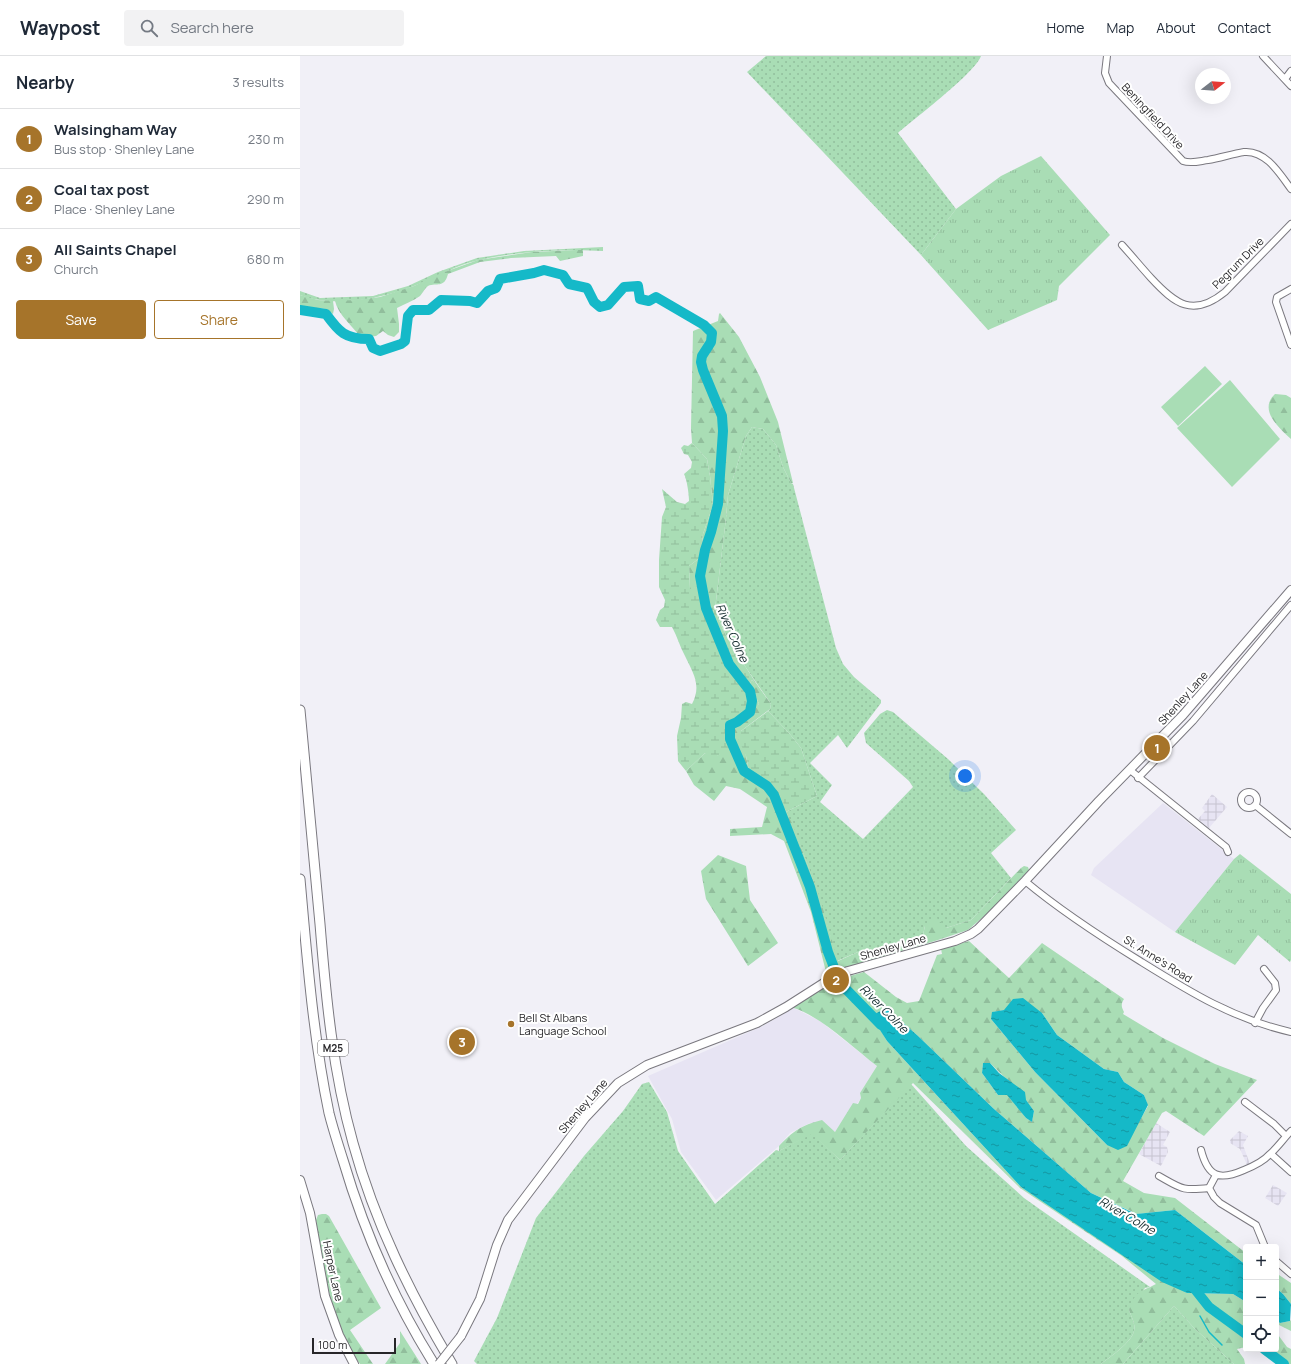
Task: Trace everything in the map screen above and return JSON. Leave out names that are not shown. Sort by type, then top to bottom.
[{"type":"highway","name":"M25","points":[[300,710],[330,1028],[339,1085],[353,1143],[367,1189],[384,1235],[422,1313],[452,1364]]},
{"type":"highway","name":"M25","points":[[300,879],[315,1026],[322,1078],[330,1115],[351,1187],[371,1241],[395,1294],[434,1364]]},
{"type":"main road","name":"Shenley Lane","points":[[439,1364],[461,1336],[480,1299],[497,1245],[508,1220],[585,1118],[618,1083],[647,1065],[757,1023],[786,1007],[832,978],[848,971],[955,940],[971,934],[978,929],[1183,715],[1291,590]]},
{"type":"main road","name":"Harper Lane","points":[[300,1180],[310,1213],[325,1296],[339,1335],[354,1364]]},
{"type":"street","name":"Beningfield Drive","points":[[1107,56],[1105,73],[1109,83],[1183,162],[1220,158],[1245,152],[1253,153],[1260,155],[1267,160],[1291,189]]},
{"type":"street","points":[[1263,56],[1291,86]]},
{"type":"street","points":[[1285,78],[1291,71]]},
{"type":"street","name":"Pegrum Drive","points":[[1122,245],[1170,298],[1182,304],[1196,306],[1208,303],[1225,292],[1290,227]]},
{"type":"street","points":[[1291,289],[1277,297],[1276,302],[1291,345]]},
{"type":"street","points":[[1280,602],[1290,608]]},
{"type":"street","name":"Shenley Lane","points":[[1138,778],[1193,721],[1290,608]]},
{"type":"street","points":[[1130,770],[1138,778],[1226,847],[1228,852]]},
{"type":"street","points":[[1255,805],[1291,834]]},
{"type":"street","name":"St. Anne's Road","points":[[1025,881],[1096,932],[1179,985],[1225,1010],[1255,1023],[1291,1032]]},
{"type":"street","points":[[1255,1023],[1263,1008],[1275,993],[1276,985],[1264,969]]},
{"type":"street","points":[[1246,1102],[1274,1124],[1286,1136]]},
{"type":"street","points":[[1201,1150],[1207,1167],[1216,1175],[1233,1175],[1255,1165],[1271,1154],[1291,1131]]},
{"type":"street","points":[[1271,1154],[1291,1172]]},
{"type":"street","points":[[1209,1188],[1216,1175]]},
{"type":"street","points":[[1159,1176],[1185,1190],[1209,1188]]},
{"type":"street","points":[[1209,1188],[1214,1197],[1220,1203],[1253,1223],[1258,1228],[1264,1244]]},
{"type":"street","points":[[1279,1264],[1291,1274]]},
{"type":"shaded area","points":[[1212,794],[1227,807],[1209,828],[1198,819],[1205,811],[1202,808]]},
{"type":"shaded area","points":[[1163,803],[1234,859],[1175,932],[1091,875],[1094,868]]},
{"type":"shaded area","points":[[794,1008],[820,1021],[877,1066],[860,1093],[861,1098],[857,1104],[853,1104],[835,1132],[810,1123],[790,1133],[779,1146],[716,1200],[681,1152],[672,1119],[648,1076],[763,1026]]},
{"type":"shaded area","points":[[1156,1123],[1170,1132],[1163,1145],[1167,1147],[1168,1152],[1161,1166],[1139,1154]]},
{"type":"shaded area","points":[[1239,1131],[1248,1136],[1243,1145],[1250,1164],[1247,1165],[1240,1149],[1230,1143],[1230,1140]]},
{"type":"shaded area","points":[[1273,1185],[1287,1193],[1278,1206],[1265,1198]]},
{"type":"green space","points":[[766,56],[981,56],[977,63],[957,84],[898,133],[956,209],[921,255],[747,72]]},
{"type":"green space","points":[[1041,156],[1110,235],[1059,286],[1057,300],[988,330],[921,255],[956,209],[1001,176]]},
{"type":"green space","points":[[603,247],[603,251],[541,251],[479,260],[462,265],[401,291],[373,298],[327,301],[300,295],[300,291],[320,298],[373,296],[408,286],[438,272],[477,258],[524,251]]},
{"type":"green space","points":[[583,250],[583,256],[560,261],[556,256],[511,258],[480,262],[448,274],[444,282],[428,286],[420,296],[397,308],[399,332],[394,337],[383,331],[376,336],[361,338],[342,316],[335,301],[380,297],[414,286],[439,274],[478,260],[532,252]]},
{"type":"green space","points":[[300,295],[318,300],[333,301],[333,314],[326,309],[300,306]]},
{"type":"green space","points":[[720,313],[739,337],[760,377],[778,422],[793,483],[791,483],[783,467],[776,445],[763,429],[752,427],[746,436],[728,495],[715,609],[710,613],[709,609],[699,595],[703,589],[703,584],[690,590],[689,566],[701,557],[703,534],[713,505],[707,459],[692,443],[693,331],[718,321]]},
{"type":"green space","points":[[1205,366],[1222,384],[1178,426],[1161,407]]},
{"type":"green space","points":[[1230,380],[1280,439],[1232,487],[1177,428]]},
{"type":"green space","points":[[1275,394],[1286,395],[1291,398],[1291,439],[1276,424],[1269,412],[1270,400]]},
{"type":"green space","points":[[752,427],[763,429],[776,445],[783,467],[791,483],[793,484],[836,648],[843,664],[854,677],[881,700],[881,703],[847,748],[838,735],[810,763],[832,785],[820,802],[863,839],[913,787],[909,781],[866,743],[864,733],[880,714],[887,710],[893,712],[948,759],[984,794],[1016,830],[991,853],[1011,878],[971,920],[946,928],[925,926],[922,939],[885,950],[858,952],[837,961],[813,881],[798,838],[786,812],[817,796],[801,748],[768,711],[771,704],[732,645],[719,621],[715,609],[728,495],[746,436]]},
{"type":"green space","points":[[692,443],[707,459],[713,505],[703,534],[701,557],[689,566],[690,589],[703,584],[703,589],[699,595],[709,609],[710,613],[715,609],[723,629],[756,683],[752,680],[750,683],[759,704],[757,708],[743,720],[731,727],[735,746],[712,759],[705,753],[686,771],[678,761],[677,736],[682,704],[686,702],[692,704],[695,697],[695,679],[672,627],[660,627],[656,620],[660,610],[664,607],[665,600],[659,587],[662,517],[666,507],[662,489],[677,502],[685,504],[689,501],[688,487],[684,474],[691,468],[692,462],[688,455],[684,454],[681,448],[684,445],[688,446]]},
{"type":"green space","points":[[752,680],[756,683],[771,704],[770,709],[741,731],[749,771],[778,789],[784,801],[786,812],[793,825],[819,895],[838,961],[858,952],[885,950],[922,939],[925,926],[934,915],[946,928],[971,920],[1021,868],[1024,866],[1028,867],[1029,870],[990,911],[968,930],[858,964],[827,976],[811,912],[784,841],[771,834],[730,836],[730,829],[762,827],[767,807],[740,789],[726,786],[714,801],[694,785],[686,771],[705,753],[717,756],[725,750],[735,746],[731,727],[748,717],[759,704],[750,683]]},
{"type":"green space","points":[[768,711],[801,748],[817,796],[786,812],[781,796],[774,787],[749,771],[746,756],[738,738],[741,731]]},
{"type":"green space","points":[[1240,854],[1291,894],[1290,962],[1258,935],[1235,965],[1175,932],[1234,859]]},
{"type":"green space","points":[[718,855],[746,866],[750,900],[778,943],[748,966],[706,899],[701,871]]},
{"type":"green space","points":[[969,941],[1009,978],[1042,943],[1124,999],[1122,1002],[1123,1014],[1163,1038],[1215,1064],[1257,1080],[1204,1136],[1166,1111],[1162,1113],[1123,1181],[1144,1193],[1175,1198],[1243,1251],[1243,1263],[1175,1210],[1137,1214],[1091,1193],[994,1109],[917,1035],[886,1008],[872,1016],[887,1041],[1021,1187],[1187,1293],[1233,1294],[1243,1300],[1243,1348],[1237,1349],[1244,1359],[1245,1364],[1234,1364],[1195,1329],[1174,1306],[1123,1364],[1101,1364],[1120,1349],[1132,1335],[1134,1326],[1129,1310],[1136,1295],[1156,1284],[1122,1256],[1020,1188],[913,1083],[840,1160],[812,1134],[779,1151],[779,1146],[793,1132],[803,1126],[822,1120],[835,1132],[853,1103],[858,1104],[861,1098],[860,1093],[877,1066],[814,1017],[791,1007],[826,986],[844,978],[864,972],[896,997],[907,1003],[919,1001],[937,955],[942,954],[941,949]],"holes":[[[1005,1010],[1042,1013],[1057,1035],[1104,1069],[1118,1072],[1124,1082],[1144,1095],[1148,1106],[1140,1120],[1107,1145],[1035,1072],[991,1019],[993,1012]],[[983,1063],[990,1063],[1009,1081],[1034,1111],[1032,1122],[1026,1118],[1007,1094],[998,1095],[982,1073]]]},
{"type":"green space","points":[[649,1082],[667,1112],[678,1151],[715,1204],[776,1150],[779,1151],[812,1133],[840,1160],[911,1084],[966,1146],[1024,1198],[1150,1287],[1145,1288],[1129,1310],[1134,1326],[1132,1335],[1120,1349],[1101,1364],[477,1364],[474,1361],[497,1318],[536,1218],[584,1156],[623,1111],[642,1084]]},
{"type":"green space","points":[[322,1214],[329,1216],[381,1308],[350,1330],[373,1364],[360,1364],[350,1348],[335,1313],[326,1276],[316,1220],[318,1215]]},
{"type":"green space","points":[[1279,1275],[1291,1283],[1291,1304],[1279,1291]]},
{"type":"green space","points":[[1174,1306],[1195,1329],[1234,1364],[1123,1364]]},
{"type":"green space","points":[[1291,1320],[1291,1331],[1279,1325],[1279,1322]]},
{"type":"green space","points":[[400,1331],[421,1364],[385,1364],[400,1343]]},
{"type":"green space","points":[[1279,1336],[1287,1347],[1291,1349],[1291,1364],[1280,1364],[1263,1352],[1279,1352]]},
{"type":"water","points":[[1023,998],[1042,1013],[1057,1035],[1104,1069],[1118,1072],[1124,1082],[1144,1095],[1148,1105],[1127,1146],[1118,1150],[1107,1145],[1035,1072],[991,1019],[992,1012],[1004,1010],[1013,999]]},
{"type":"water","points":[[886,1008],[917,1035],[994,1109],[1091,1193],[1136,1214],[1175,1210],[1243,1263],[1243,1300],[1233,1294],[1187,1293],[1162,1282],[1021,1187],[887,1041],[871,1016]]},
{"type":"water","points":[[983,1063],[990,1063],[999,1073],[1025,1092],[1026,1100],[1034,1111],[1032,1122],[1026,1118],[1007,1095],[998,1095],[982,1073]]},
{"type":"water","points":[[1279,1291],[1291,1304],[1290,1321],[1280,1323]]},
{"type":"waterway","name":"River Colne","points":[[300,310],[326,314],[335,326],[343,333],[354,338],[369,339],[373,348],[380,351],[401,344],[405,341],[408,316],[413,310],[429,310],[441,300],[470,301],[477,303],[488,291],[496,288],[500,279],[544,270],[563,275],[569,284],[587,288],[594,302],[600,307],[608,305],[624,287],[638,286],[640,299],[649,301],[656,297],[704,325],[712,333],[711,342],[702,356],[701,362],[722,416],[723,431],[718,504],[705,550],[700,576],[706,608],[729,664],[750,691],[752,701],[750,712],[737,722],[730,725],[730,739],[744,771],[767,786],[774,795],[810,887],[828,952],[840,983],[881,1025]]},
{"type":"waterway","name":"River Colne","points":[[1190,1283],[1209,1307],[1243,1332]]},
{"type":"waterway","points":[[1200,1316],[1209,1332],[1222,1345]]},
{"type":"waterway","name":"River Colne","points":[[1268,1352],[1284,1364]]},
{"type":"place","name":"Walsingham Way","points":[[1157,748]]},
{"type":"place","name":"Coal tax post","points":[[836,980]]},
{"type":"place","name":"Bell St Albans Language School","points":[[511,1024]]},
{"type":"place","name":"All Saints Chapel","points":[[462,1042]]}]
